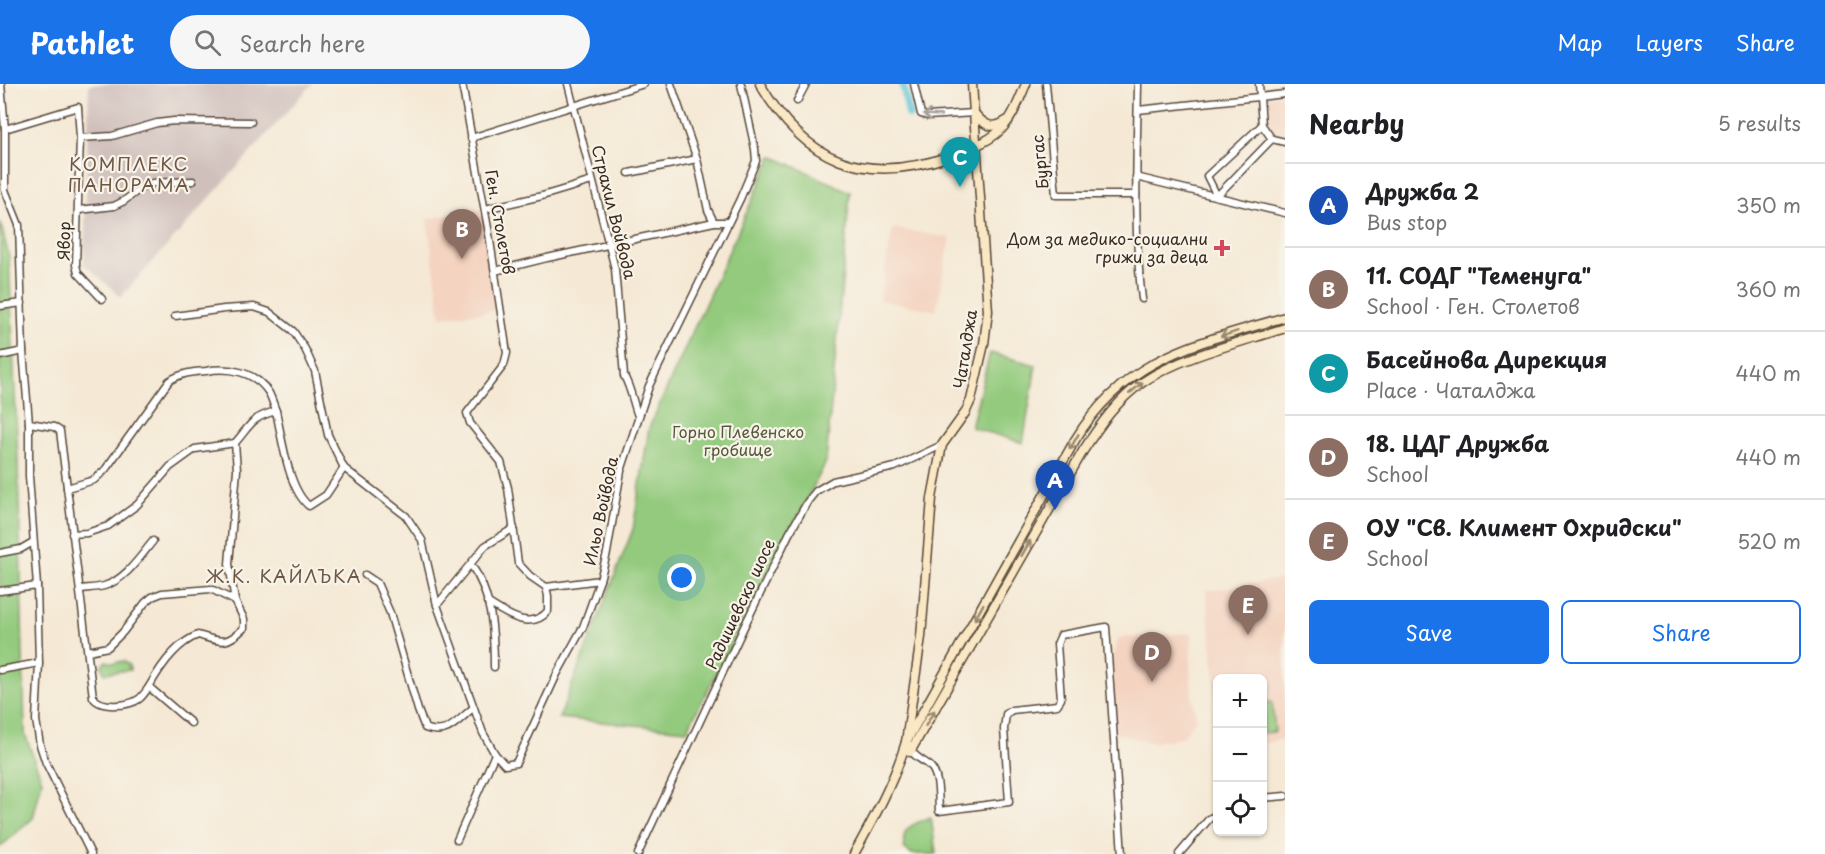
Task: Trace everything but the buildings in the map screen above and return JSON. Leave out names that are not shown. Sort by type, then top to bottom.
[{"type":"street","points":[[1,84],[5,190],[20,225],[23,351],[37,586],[39,663],[36,720],[39,745],[46,763],[91,854]]},
{"type":"street","name":"Ген. Столетов","points":[[462,84],[485,209],[507,353],[504,365],[467,413],[470,423],[501,462],[508,488],[514,528]]},
{"type":"street","name":"Страхил Войвода","points":[[567,84],[610,244],[618,288],[624,376],[638,417]]},
{"type":"street","points":[[471,138],[644,84]]},
{"type":"street","points":[[671,84],[697,159],[708,210],[714,222]]},
{"type":"street","name":"Ильо Войвода","points":[[495,754],[505,765],[516,763],[557,674],[583,627],[600,580],[621,471],[648,386],[756,162],[741,84]]},
{"type":"street","points":[[760,84],[777,110],[799,135],[821,152],[844,163],[882,169],[908,167],[937,160],[976,145],[1000,130],[1011,117],[1026,84]]},
{"type":"street","points":[[797,101],[806,84]]},
{"type":"street","points":[[914,84],[921,114],[927,116],[974,113],[982,123],[992,126],[1002,124],[1011,117]]},
{"type":"street","name":"Чаталджа","points":[[908,746],[921,637],[932,498],[942,445],[965,413],[971,400],[984,344],[988,312],[972,84]]},
{"type":"street","name":"Бургас","points":[[1046,84],[1056,195],[1136,195]]},
{"type":"street","points":[[1138,84],[1137,258],[1142,299]]},
{"type":"street","points":[[1259,84],[1262,125],[1272,139],[1285,142]]},
{"type":"street","points":[[1138,110],[1285,94]]},
{"type":"street","name":"Явор","points":[[4,129],[78,106],[81,118],[76,265],[78,273],[102,299]]},
{"type":"street","points":[[80,138],[112,136],[158,123],[174,121],[251,122]]},
{"type":"street","points":[[1217,196],[1207,176],[1262,125]]},
{"type":"street","points":[[1217,196],[1272,139]]},
{"type":"street","points":[[629,173],[697,159]]},
{"type":"street","points":[[1136,177],[1285,213]]},
{"type":"street","points":[[79,210],[114,206],[153,183],[193,181]]},
{"type":"street","points":[[485,209],[592,182]]},
{"type":"street","points":[[495,271],[714,222],[728,222]]},
{"type":"street","points":[[0,306],[22,303]]},
{"type":"street","points":[[175,316],[254,307],[269,312],[292,332],[305,349],[315,371],[328,435],[344,468],[406,516],[422,540],[438,605],[473,708],[495,754],[457,840]]},
{"type":"street","points":[[854,854],[881,805],[908,746],[1075,440],[1099,405],[1127,379],[1161,358],[1285,317]]},
{"type":"street","points":[[908,746],[1083,451],[1101,424],[1124,398],[1142,382],[1162,370],[1285,328]]},
{"type":"street","points":[[0,356],[23,351]]},
{"type":"street","points":[[67,488],[94,480],[105,470],[169,381],[179,374],[223,368],[237,370],[250,376],[269,393],[276,411],[291,472],[301,499],[309,506],[326,495],[344,468]]},
{"type":"street","points":[[72,534],[87,533],[108,526],[137,506],[170,467],[195,449],[235,443],[250,423],[262,415],[276,411]]},
{"type":"street","points":[[29,423],[54,427],[60,431],[93,697],[96,702],[102,704],[141,701],[174,652],[188,639],[198,635],[222,643],[230,640],[244,628],[244,619],[235,601],[229,564],[237,470],[235,443]]},
{"type":"street","name":"Радишевско шосе","points":[[638,854],[742,629],[807,501],[816,491],[833,481],[895,467],[942,445]]},
{"type":"street","points":[[438,605],[485,546],[514,528],[518,563],[530,576],[546,586],[600,580]]},
{"type":"street","points":[[0,553],[21,549],[33,542]]},
{"type":"street","points":[[80,589],[103,586],[116,580],[153,542]]},
{"type":"street","points":[[471,565],[478,575],[487,602],[494,634],[494,667]]},
{"type":"street","points":[[365,575],[377,583],[390,613],[425,728],[435,732],[445,730],[473,708]]},
{"type":"street","points":[[0,591],[37,586]]},
{"type":"street","points":[[487,602],[514,619],[534,621],[542,618],[548,611],[546,586]]},
{"type":"street","points":[[88,651],[108,647],[123,632],[145,603],[162,593],[211,589],[235,601]]},
{"type":"street","points":[[908,746],[914,756],[931,767],[934,773],[939,811],[1009,802],[1004,729],[1006,714],[1012,710],[1057,705],[1060,699],[1057,644],[1060,635],[1106,627],[1122,854]]},
{"type":"street","points":[[0,670],[39,663]]},
{"type":"street","points":[[149,687],[190,723]]},
{"type":"street","points":[[1267,798],[1285,796]]},
{"type":"street","points":[[1179,854],[1213,817]]},
{"type":"shaded area","points":[[89,84],[312,84],[121,297],[84,264]]},
{"type":"shaded area","points":[[1285,94],[1285,142],[1272,139],[1262,125],[1260,97]]},
{"type":"shaded area","points":[[481,209],[500,310],[441,317],[427,219]]},
{"type":"shaded area","points":[[893,228],[950,238],[936,311],[879,300]]},
{"type":"shaded area","points":[[1285,578],[1285,738],[1267,743],[1267,674],[1214,674],[1206,591]]},
{"type":"shaded area","points":[[1192,633],[1190,666],[1192,697],[1197,718],[1182,737],[1152,743],[1116,733],[1112,662],[1118,638]]},
{"type":"green space","name":"Горно Плевенско гробище","points":[[772,156],[850,192],[826,462],[687,730],[559,718],[633,529],[649,428]]},
{"type":"green space","points":[[0,221],[9,257],[18,460],[25,734],[42,781],[33,818],[0,847]]},
{"type":"green space","points":[[990,353],[1036,365],[1023,443],[971,427]]},
{"type":"green space","points":[[106,661],[113,663],[124,661],[129,665],[130,670],[105,673],[101,666]]},
{"type":"green space","points":[[1272,702],[1275,732],[1267,733],[1267,703]]},
{"type":"green space","points":[[931,817],[936,854],[912,854],[904,848],[906,830]]},
{"type":"waterway","points":[[903,84],[909,115]]},
{"type":"place","name":"Басейнова Дирекция","points":[[960,187]]},
{"type":"place","name":"Дом за медико-социални грижи за деца","points":[[1222,248]]},
{"type":"place","name":"11. СОДГ \"Теменуга\"","points":[[462,259]]},
{"type":"place","name":"Дружба 2","points":[[1055,510]]},
{"type":"place","name":"ОУ \"Св. Климент Охридски\"","points":[[1248,635]]},
{"type":"place","name":"18. ЦДГ Дружба","points":[[1152,682]]},
{"type":"district","name":"КОМПЛЕКС ПАНОРАМА","points":[[129,175]]},
{"type":"district","name":"Ж.К. КАЙЛЪКА","points":[[284,577]]}]
